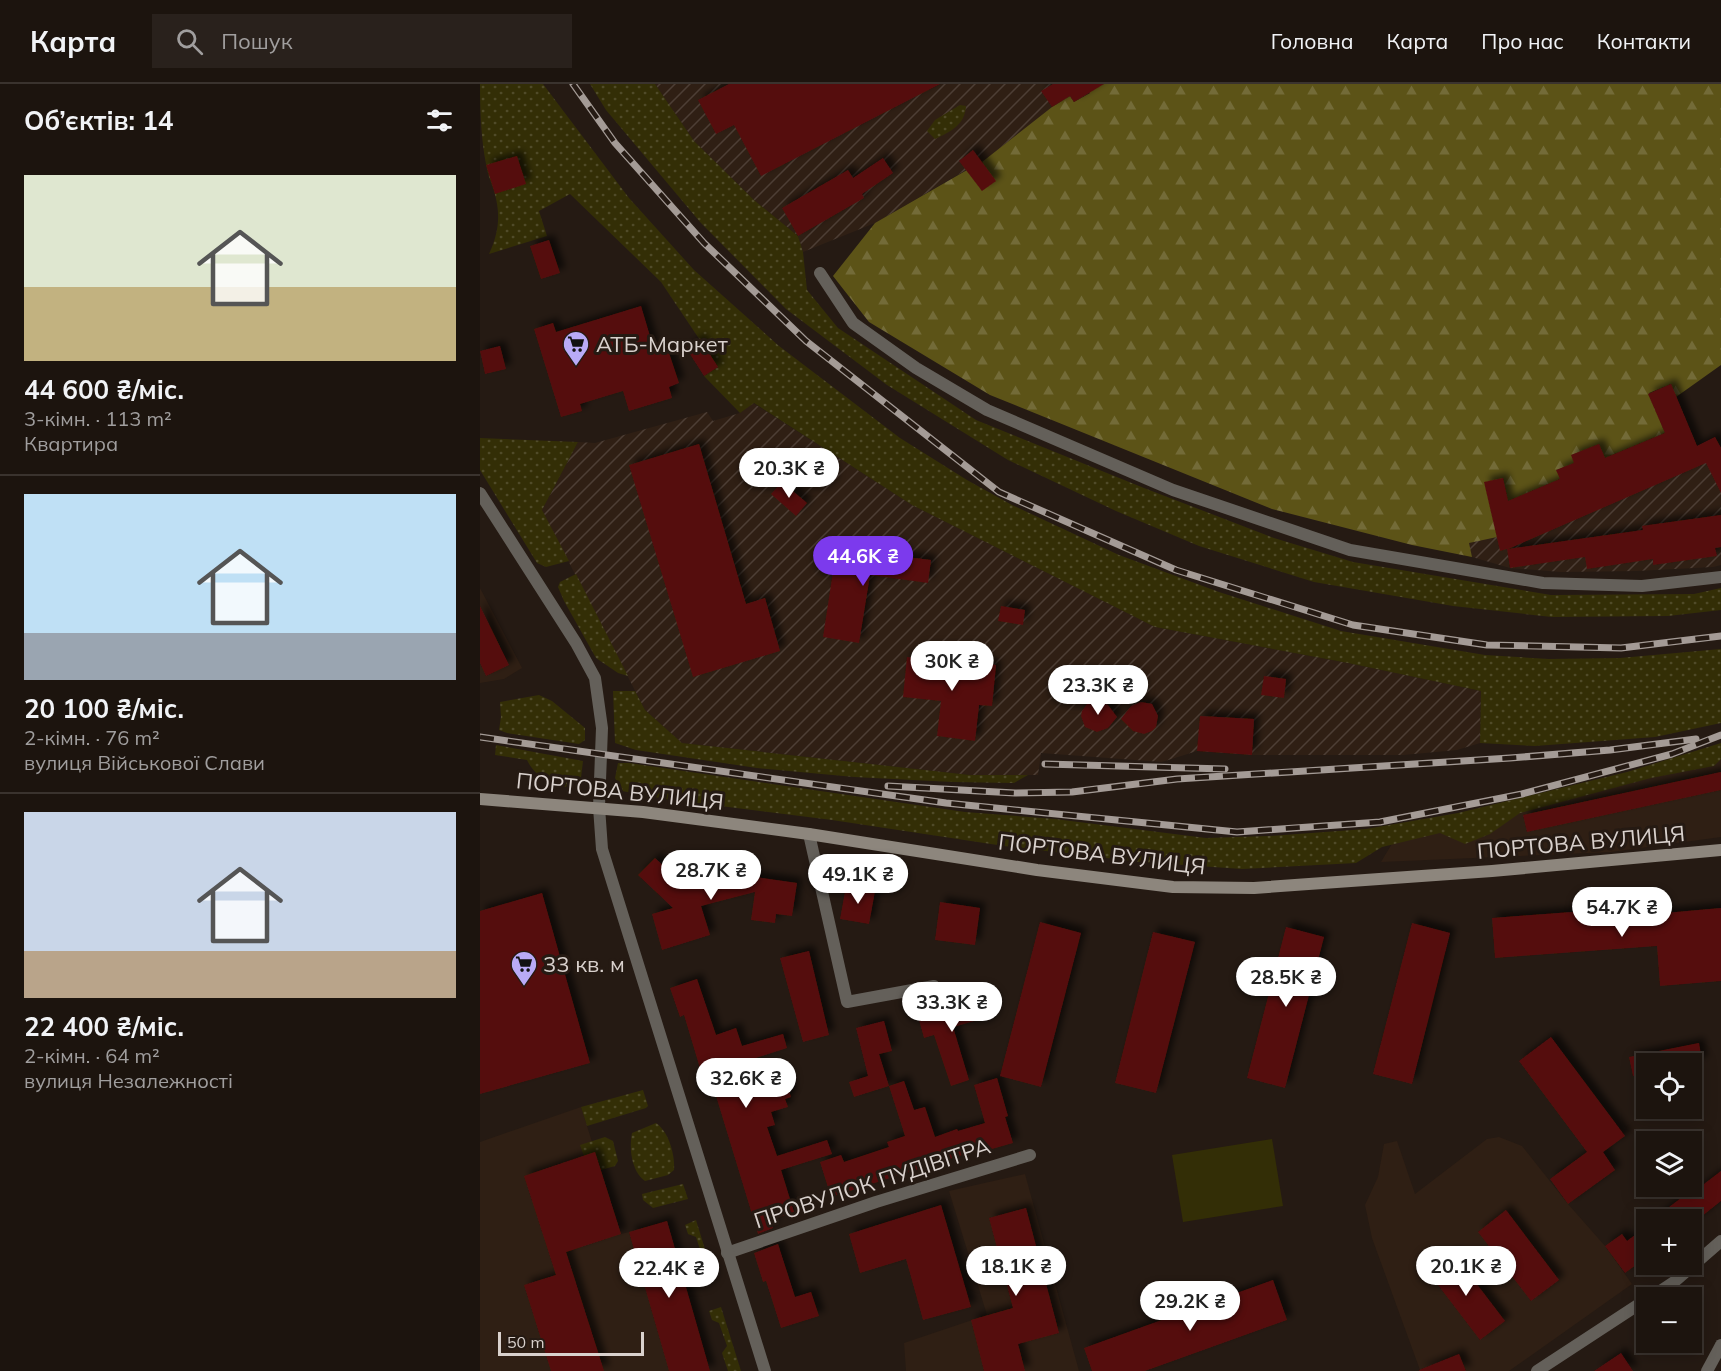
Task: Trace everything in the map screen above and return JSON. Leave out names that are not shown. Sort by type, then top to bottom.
[{"type":"main road","name":"ПОРТОВА ВУЛИЦЯ","points":[[480,799],[599,807],[809,834],[1037,870],[1173,887],[1254,888],[1562,866],[1721,850]]},
{"type":"street","points":[[820,273],[853,323],[916,368],[987,410],[1173,490],[1350,550],[1543,582],[1642,586],[1721,577]]},
{"type":"street","points":[[480,493],[576,643],[595,678],[602,728],[599,807],[602,849],[765,1371]]},
{"type":"street","points":[[809,834],[847,1002],[934,986]]},
{"type":"street","name":"ПРОВУЛОК ПУДІВІТРА","points":[[727,1253],[876,1202],[1030,1155]]},
{"type":"street","points":[[1666,1287],[1721,1241]]},
{"type":"street","points":[[1537,1371],[1636,1306]]},
{"type":"street","points":[[1707,1371],[1721,1345]]},
{"type":"shaded area","points":[[480,84],[543,84],[629,198],[694,270],[779,346],[900,438],[1012,505],[1119,555],[1219,592],[1341,631],[1485,655],[1549,659],[1620,658],[1721,649],[1721,723],[1655,737],[1535,746],[1480,743],[1481,691],[1348,663],[1155,627],[912,505],[754,403],[740,413],[704,376],[718,367],[661,282],[570,194],[539,211],[547,236],[489,254],[497,230],[498,215],[484,154]]},
{"type":"shaded area","points":[[590,84],[655,84],[694,141],[754,200],[798,236],[803,252],[807,290],[838,328],[976,420],[1274,538],[1353,562],[1551,595],[1694,594],[1721,588],[1721,610],[1668,616],[1552,617],[1453,606],[1314,582],[1199,546],[1116,511],[1008,460],[887,385],[786,309],[700,222],[606,110]]},
{"type":"shaded area","points":[[655,84],[1085,84],[1090,92],[1074,102],[1070,96],[1052,107],[982,162],[996,181],[982,191],[966,170],[875,223],[803,252],[798,236],[754,200],[694,141]]},
{"type":"shaded area","points":[[960,105],[966,106],[960,123],[935,139],[927,131],[935,120]]},
{"type":"shaded area","points":[[1671,384],[1697,446],[1715,437],[1721,448],[1721,565],[1636,571],[1561,572],[1510,568],[1472,557],[1468,543],[1497,536],[1484,482],[1503,478],[1508,500],[1571,455],[1599,444],[1606,458],[1665,433],[1648,394]]},
{"type":"shaded area","points":[[753,403],[912,505],[1155,627],[1348,663],[1481,691],[1480,743],[1457,750],[1403,755],[1252,755],[1197,751],[1162,762],[1041,753],[1038,775],[970,775],[682,743],[645,710],[542,510],[578,442],[595,443],[707,412],[713,421],[740,413]]},
{"type":"shaded area","points":[[480,438],[578,442],[542,510],[569,561],[546,567],[537,563],[480,470]]},
{"type":"shaded area","points":[[576,574],[628,676],[618,673],[596,658],[564,601],[558,587],[560,582]]},
{"type":"shaded area","points":[[480,588],[522,668],[504,679],[480,683]]},
{"type":"shaded area","points":[[613,691],[635,691],[645,710],[682,743],[970,775],[1028,775],[1014,783],[854,777],[757,768],[636,750],[615,743]]},
{"type":"shaded area","points":[[539,695],[552,701],[585,728],[585,740],[579,744],[499,730],[500,702]]},
{"type":"shaded area","points":[[1721,743],[1721,759],[1714,766],[1651,778],[1520,813],[1490,834],[1465,844],[1440,833],[1382,847],[1356,863],[1242,869],[1140,862],[1004,846],[832,820],[665,799],[622,791],[615,778],[618,763],[629,763],[965,812],[1055,819],[1206,838],[1366,829],[1458,813],[1627,772]]},
{"type":"shaded area","points":[[496,745],[583,761],[581,778],[566,787],[554,783],[538,775],[527,760],[495,755]]},
{"type":"shaded area","points":[[1721,748],[1721,837],[1611,852],[1381,862],[1393,842]]},
{"type":"shaded area","points":[[643,1090],[648,1106],[646,1108],[587,1126],[581,1107]]},
{"type":"shaded area","points":[[581,1107],[621,1234],[629,1232],[710,1371],[480,1371],[480,1142]]},
{"type":"shaded area","points":[[656,1123],[661,1127],[670,1144],[674,1170],[668,1175],[645,1181],[640,1177],[632,1159],[632,1133]]},
{"type":"shaded area","points":[[605,1137],[613,1141],[618,1161],[615,1166],[601,1170],[595,1152],[584,1156],[580,1145]]},
{"type":"shaded area","points":[[1499,1137],[1522,1146],[1605,1246],[1632,1284],[1509,1371],[1466,1371],[1459,1354],[1420,1370],[1372,1238],[1365,1205],[1378,1177],[1384,1144],[1397,1141],[1415,1194],[1487,1139]]},
{"type":"shaded area","points":[[1272,1139],[1283,1206],[1183,1222],[1172,1155]]},
{"type":"shaded area","points":[[1025,1174],[1079,1371],[906,1371],[904,1343],[987,1315],[949,1191]]},
{"type":"shaded area","points":[[683,1184],[688,1199],[653,1208],[643,1200],[642,1194]]},
{"type":"shaded area","points":[[696,1220],[712,1272],[700,1276],[698,1265],[703,1259],[696,1237],[688,1234],[685,1225]]},
{"type":"shaded area","points":[[721,1307],[741,1371],[728,1371],[722,1353],[727,1346],[719,1323],[712,1320],[709,1311]]},
{"type":"green space","points":[[1085,84],[1721,84],[1721,365],[1676,397],[1671,384],[1649,393],[1665,433],[1605,458],[1599,444],[1572,455],[1574,463],[1557,470],[1560,479],[1508,501],[1503,478],[1497,537],[1469,543],[1472,557],[1412,545],[1272,509],[990,395],[869,322],[833,276],[875,223],[967,170],[995,181],[982,162],[1052,107],[1070,96],[1074,102],[1090,93]]},
{"type":"building","points":[[729,84],[940,84],[761,176],[734,125],[716,134],[698,100]]},
{"type":"building","points":[[1053,84],[1104,84],[1074,102],[1070,96],[1052,107],[1041,91]]},
{"type":"building","points":[[973,150],[996,181],[982,191],[959,161]]},
{"type":"building","points":[[517,156],[526,184],[495,194],[486,165]]},
{"type":"building","points":[[883,158],[893,173],[862,194],[864,198],[798,236],[782,208],[848,170],[853,178]]},
{"type":"building","points":[[549,240],[560,273],[541,279],[530,246]]},
{"type":"building","points":[[641,306],[655,353],[668,350],[679,383],[669,387],[672,398],[629,411],[623,391],[580,404],[582,411],[561,417],[534,329],[553,323],[556,332]]},
{"type":"building","points":[[700,339],[718,367],[704,376],[686,348]]},
{"type":"building","points":[[500,346],[506,369],[485,374],[480,351]]},
{"type":"building","points":[[1671,384],[1697,446],[1715,437],[1721,448],[1721,493],[1706,463],[1508,549],[1643,530],[1642,526],[1721,515],[1721,547],[1715,548],[1717,556],[1653,565],[1653,559],[1587,569],[1585,557],[1510,568],[1507,549],[1500,551],[1484,482],[1503,478],[1508,501],[1560,479],[1556,470],[1574,463],[1571,455],[1599,444],[1605,458],[1665,433],[1648,394]]},
{"type":"building","points":[[699,444],[746,604],[765,598],[780,651],[693,677],[629,465]]},
{"type":"building","points":[[782,482],[807,503],[796,516],[771,494]]},
{"type":"building","points":[[837,545],[874,551],[874,553],[931,560],[928,583],[870,575],[859,643],[823,637]]},
{"type":"building","points":[[480,606],[509,665],[486,676],[480,663]]},
{"type":"building","points":[[1001,606],[1025,610],[1023,625],[998,621]]},
{"type":"building","points":[[907,657],[996,665],[992,706],[979,705],[975,741],[937,736],[941,701],[903,697]]},
{"type":"building","points":[[1264,676],[1286,679],[1284,698],[1261,695]]},
{"type":"building","points":[[1097,700],[1108,705],[1117,717],[1108,728],[1097,732],[1085,727],[1081,716],[1087,704]]},
{"type":"building","points":[[1141,702],[1152,704],[1158,716],[1156,727],[1144,734],[1133,731],[1121,719],[1131,706]]},
{"type":"building","points":[[1200,716],[1254,719],[1252,755],[1197,751]]},
{"type":"building","points":[[1721,772],[1721,790],[1527,832],[1523,815]]},
{"type":"building","points":[[655,858],[683,884],[734,871],[734,874],[797,883],[792,916],[776,914],[775,923],[751,920],[755,892],[701,906],[710,935],[662,950],[652,914],[673,908],[638,875]]},
{"type":"building","points":[[846,886],[875,891],[869,924],[840,919]]},
{"type":"building","name":"33 кв. м","points":[[542,893],[590,1063],[480,1094],[480,911]]},
{"type":"building","points":[[940,902],[980,908],[975,945],[935,940]]},
{"type":"building","points":[[1653,906],[1654,914],[1721,908],[1721,981],[1660,986],[1657,946],[1495,958],[1492,918]]},
{"type":"building","points":[[1040,922],[1081,933],[1041,1087],[1000,1076]]},
{"type":"building","points":[[1412,923],[1450,933],[1412,1084],[1373,1074]]},
{"type":"building","points":[[1286,927],[1324,937],[1285,1088],[1247,1078]]},
{"type":"building","points":[[1153,932],[1195,942],[1156,1093],[1115,1083]]},
{"type":"building","points":[[809,951],[829,1035],[803,1042],[780,958]]},
{"type":"building","points":[[697,979],[716,1035],[736,1028],[742,1046],[783,1034],[787,1048],[731,1066],[740,1096],[786,1081],[791,1097],[785,1099],[788,1107],[771,1112],[775,1125],[767,1127],[777,1156],[827,1140],[832,1154],[781,1170],[794,1212],[771,1220],[773,1228],[758,1234],[709,1073],[702,1075],[684,1015],[680,1017],[670,988]]},
{"type":"building","points":[[983,997],[989,1017],[953,1027],[969,1080],[951,1086],[934,1035],[924,1038],[917,1013]]},
{"type":"building","points":[[884,1021],[892,1051],[879,1054],[889,1086],[854,1097],[849,1082],[868,1076],[856,1028]]},
{"type":"building","points":[[1551,1037],[1625,1136],[1603,1152],[1615,1170],[1568,1204],[1550,1179],[1587,1152],[1519,1061]]},
{"type":"building","points":[[1699,1043],[1701,1053],[1649,1053]]},
{"type":"building","points":[[1636,1056],[1636,1075],[1633,1076],[1629,1057]]},
{"type":"building","points":[[997,1078],[1013,1143],[985,1151],[984,1148],[831,1197],[820,1162],[841,1155],[844,1162],[889,1147],[887,1142],[905,1136],[889,1086],[904,1081],[914,1110],[925,1107],[935,1137],[985,1123],[974,1085]]},
{"type":"building","points":[[595,1152],[621,1234],[566,1252],[604,1371],[551,1371],[524,1285],[556,1275],[524,1176]]},
{"type":"building","points":[[1721,1171],[1721,1201],[1702,1216],[1702,1209],[1667,1209],[1682,1197],[1702,1197],[1702,1186]]},
{"type":"building","points":[[941,1205],[971,1307],[923,1320],[906,1259],[860,1273],[849,1234]]},
{"type":"building","points":[[1026,1208],[1059,1333],[1018,1344],[1025,1371],[984,1371],[971,1320],[1013,1308],[989,1218]]},
{"type":"building","points":[[1506,1210],[1559,1280],[1531,1301],[1478,1232]]},
{"type":"building","points":[[667,1221],[710,1371],[669,1371],[629,1232]]},
{"type":"building","points":[[1622,1234],[1627,1241],[1635,1235],[1636,1265],[1625,1273],[1605,1246]]},
{"type":"building","points":[[778,1244],[795,1297],[811,1292],[819,1316],[781,1328],[766,1281],[763,1282],[754,1253]]},
{"type":"building","points":[[1453,1253],[1505,1321],[1480,1340],[1428,1272]]},
{"type":"building","points":[[1273,1280],[1287,1320],[1145,1371],[1092,1371],[1084,1348]]},
{"type":"building","points":[[1621,1353],[1633,1371],[1594,1371]]},
{"type":"building","points":[[1459,1354],[1466,1371],[1419,1371],[1419,1370]]},
{"type":"railway","points":[[573,84],[615,143],[704,243],[806,341],[999,492],[1176,570],[1353,625],[1487,645],[1621,648],[1721,636]]},
{"type":"railway","points":[[480,737],[946,803],[1237,832],[1380,822],[1522,794],[1672,754],[1721,735]]},
{"type":"railway","points":[[888,786],[1015,793],[1072,792],[1177,779],[1510,758],[1610,750],[1696,739]]},
{"type":"railway","points":[[1045,764],[1225,769]]},
{"type":"place","name":"АТБ-Маркет","points":[[576,367]]},
{"type":"place","name":"33 кв. м","points":[[524,987]]}]
